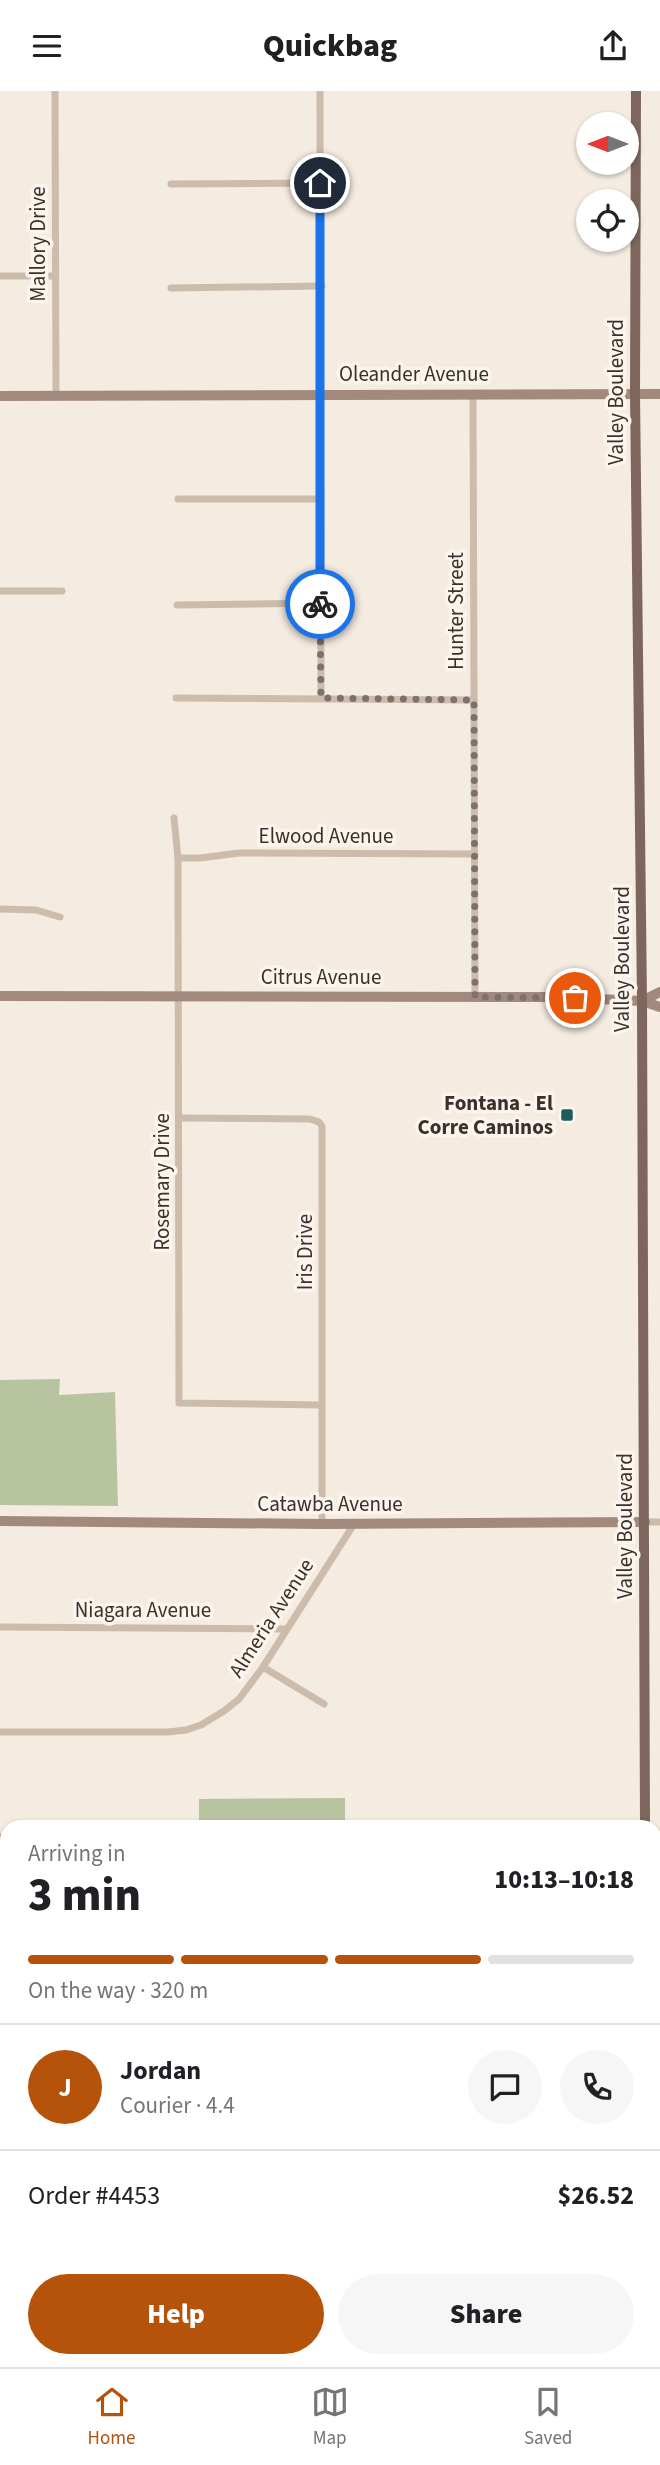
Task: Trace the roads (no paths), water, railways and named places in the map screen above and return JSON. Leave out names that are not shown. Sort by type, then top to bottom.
[{"type":"main road","name":"Valley Boulevard","points":[[636,91],[635,394],[642,1001],[645,1820]]},
{"type":"street","name":"Mallory Drive","points":[[55,91],[56,396]]},
{"type":"street","points":[[320,91],[321,698]]},
{"type":"street","points":[[171,184],[320,183]]},
{"type":"street","points":[[0,275],[55,276]]},
{"type":"street","points":[[171,288],[322,286]]},
{"type":"street","name":"Hunter Street","points":[[473,394],[475,997]]},
{"type":"street","name":"Oleander Avenue","points":[[0,396],[660,394]]},
{"type":"street","points":[[178,499],[320,499]]},
{"type":"street","points":[[0,591],[62,591]]},
{"type":"street","points":[[177,605],[320,603]]},
{"type":"street","points":[[176,698],[474,700]]},
{"type":"street","name":"Rosemary Drive","points":[[174,818],[178,857],[178,1403],[322,1405]]},
{"type":"street","name":"Elwood Avenue","points":[[178,857],[200,858],[239,853],[475,854]]},
{"type":"street","points":[[0,909],[37,910],[60,917]]},
{"type":"street","name":"Citrus Avenue","points":[[642,1001],[660,992]]},
{"type":"street","name":"Citrus Avenue","points":[[0,996],[475,997],[642,1001],[660,1007]]},
{"type":"street","name":"Iris Drive","points":[[179,1118],[310,1119],[322,1126],[322,1524]]},
{"type":"street","name":"Catawba Avenue","points":[[0,1521],[322,1524],[660,1522]]},
{"type":"street","name":"Almeria Avenue","points":[[0,1731],[168,1732],[186,1730],[224,1711],[239,1699],[263,1667],[354,1524]]},
{"type":"street","name":"Niagara Avenue","points":[[0,1627],[285,1629]]},
{"type":"street","points":[[263,1667],[324,1704]]},
{"type":"place","name":"Fontana - El Corre Caminos","points":[[567,1115]]}]
